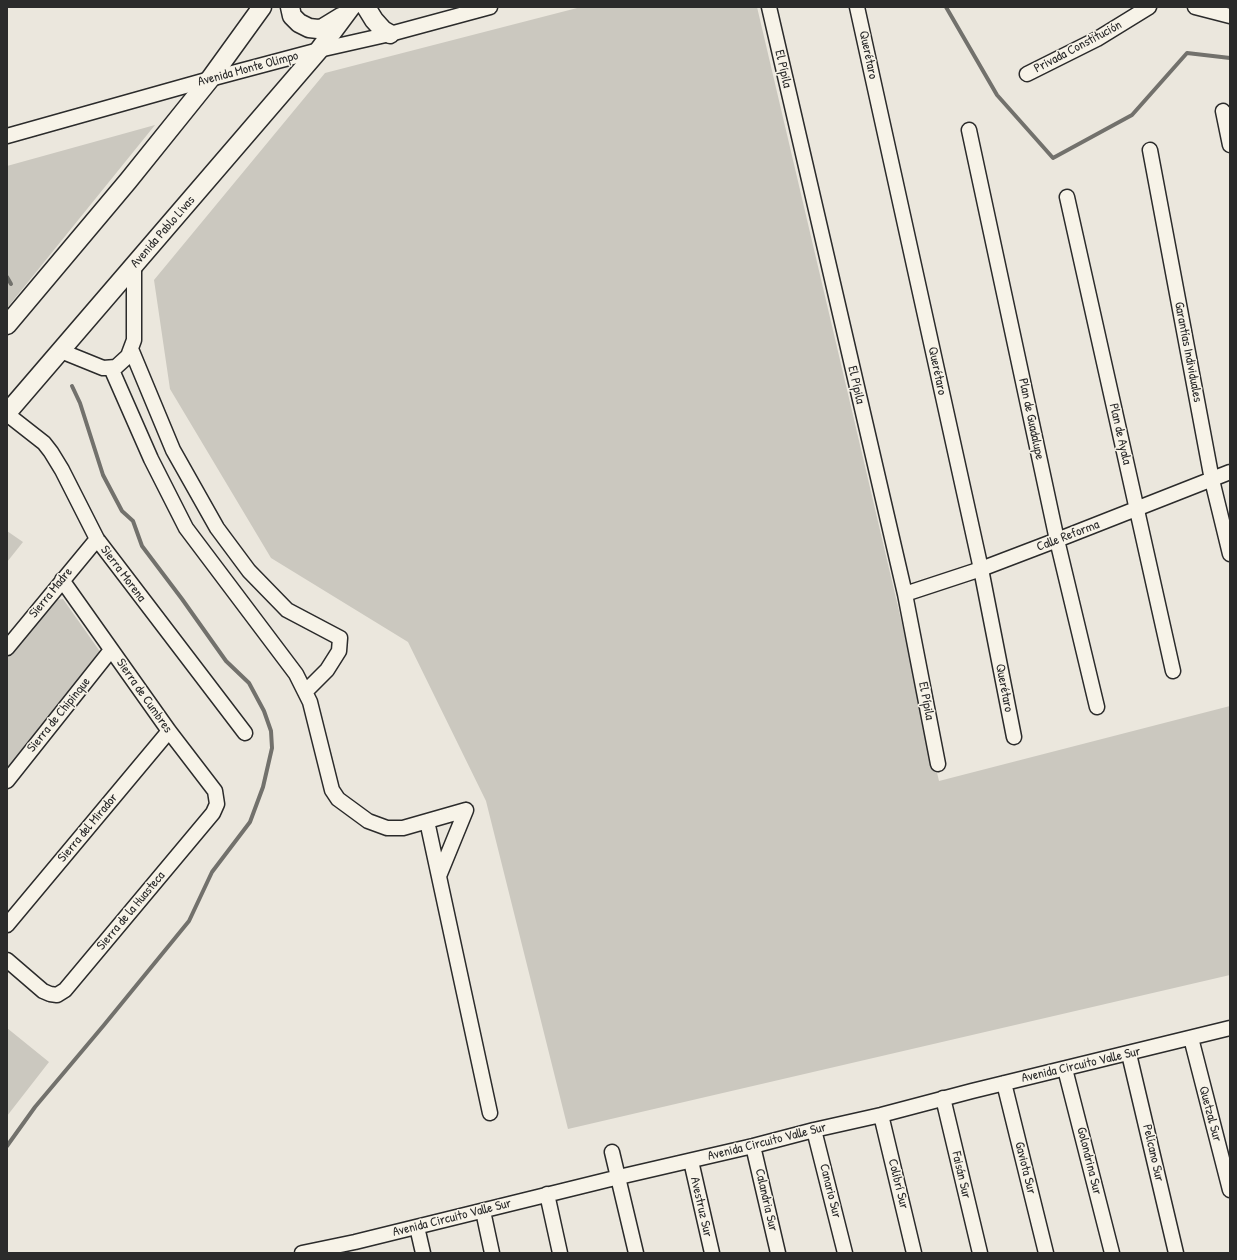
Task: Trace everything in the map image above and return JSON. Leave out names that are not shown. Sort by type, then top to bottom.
[{"type":"main road","points":[[7,325],[128,181],[210,79],[262,7]]},
{"type":"main road","points":[[290,7],[292,16],[299,23],[309,28],[318,29],[323,28],[349,10]]},
{"type":"main road","points":[[366,7],[374,20],[383,30],[390,34]]},
{"type":"main road","name":"Avenida Pablo Livas","points":[[7,413],[319,50],[349,10]]},
{"type":"street","name":"Avenida Monte Olimpo","points":[[7,136],[210,79],[319,50],[390,34],[490,7]]},
{"type":"street","name":"El Pípila","points":[[769,7],[905,594],[938,764]]},
{"type":"street","name":"Querétaro","points":[[857,7],[981,569],[1014,737]]},
{"type":"street","name":"Privada Constitución","points":[[1027,74],[1097,39],[1149,7]]},
{"type":"street","points":[[1199,8],[1230,16]]},
{"type":"street","points":[[1223,111],[1230,145]]},
{"type":"street","name":"Plan de Guadalupe","points":[[969,130],[1057,540],[1097,707]]},
{"type":"street","name":"Garantías Individuales","points":[[1150,150],[1212,480],[1230,554]]},
{"type":"street","name":"Plan de Ayala","points":[[1067,198],[1173,671]]},
{"type":"street","points":[[61,351],[103,368],[116,367],[128,356],[134,340],[134,266]]},
{"type":"street","points":[[131,349],[173,450],[217,528],[249,571],[288,610],[340,638],[339,650],[327,670],[305,692]]},
{"type":"street","points":[[111,368],[151,458],[186,528],[296,674],[310,702],[332,790],[338,799],[368,821],[387,828],[404,828],[466,810],[439,876]]},
{"type":"street","name":"Sierra Morena","points":[[7,413],[44,443],[56,458],[97,539],[245,733]]},
{"type":"street","name":"Calle Reforma","points":[[905,594],[981,569],[1137,510],[1230,472]]},
{"type":"street","name":"Sierra Madre","points":[[7,648],[97,539]]},
{"type":"street","name":"Sierra de Cumbres","points":[[62,580],[169,731],[215,791],[217,804],[213,813]]},
{"type":"street","name":"Sierra de Chipinque","points":[[7,781],[111,650]]},
{"type":"street","name":"Sierra del Mirador","points":[[7,926],[169,731]]},
{"type":"street","name":"Sierra de la Huasteca","points":[[7,960],[43,991],[57,995],[65,990],[213,813]]},
{"type":"street","points":[[427,821],[490,1113]]},
{"type":"street","name":"Avenida Circuito Valle Sur","points":[[302,1253],[356,1248],[417,1227],[547,1194],[881,1115],[943,1098],[1129,1054],[1230,1028]]},
{"type":"street","name":"Quetzal Sur","points":[[1191,1038],[1230,1190]]},
{"type":"street","name":"Pelícano Sur","points":[[1129,1054],[1176,1253]]},
{"type":"street","name":"Golondrina Sur","points":[[1065,1069],[1112,1253]]},
{"type":"street","name":"Gaviota Sur","points":[[1004,1083],[1046,1253]]},
{"type":"street","name":"Faisán Sur","points":[[943,1098],[980,1253]]},
{"type":"street","name":"Colibrí Sur","points":[[881,1115],[914,1253]]},
{"type":"street","name":"Canario Sur","points":[[814,1130],[845,1253]]},
{"type":"street","name":"Calandria Sur","points":[[753,1146],[778,1253]]},
{"type":"street","points":[[612,1152],[636,1253]]},
{"type":"street","name":"Avestruz Sur","points":[[690,1160],[712,1253]]},
{"type":"street","points":[[547,1194],[560,1253]]},
{"type":"street","points":[[483,1211],[492,1253]]},
{"type":"street","points":[[417,1227],[424,1253]]},
{"type":"shaded area","points":[[581,7],[757,7],[939,781],[1230,706],[1230,975],[568,1129],[486,801],[408,642],[271,558],[170,389],[154,280],[325,73]]},
{"type":"shaded area","points":[[155,125],[7,308],[7,166]]},
{"type":"shaded area","points":[[7,531],[23,542],[7,562]]},
{"type":"shaded area","points":[[63,599],[101,653],[7,774],[7,657],[56,600]]},
{"type":"shaded area","points":[[7,1028],[49,1062],[7,1116]]},
{"type":"waterway","points":[[946,7],[997,95],[1053,158],[1132,115],[1187,53],[1230,58]]},
{"type":"waterway","points":[[7,277],[11,284]]},
{"type":"waterway","points":[[7,1146],[35,1107],[189,921],[212,872],[250,822],[263,787],[272,748],[271,731],[264,711],[249,683],[226,661],[142,546],[133,521],[122,511],[103,475],[80,403],[72,386]]}]
